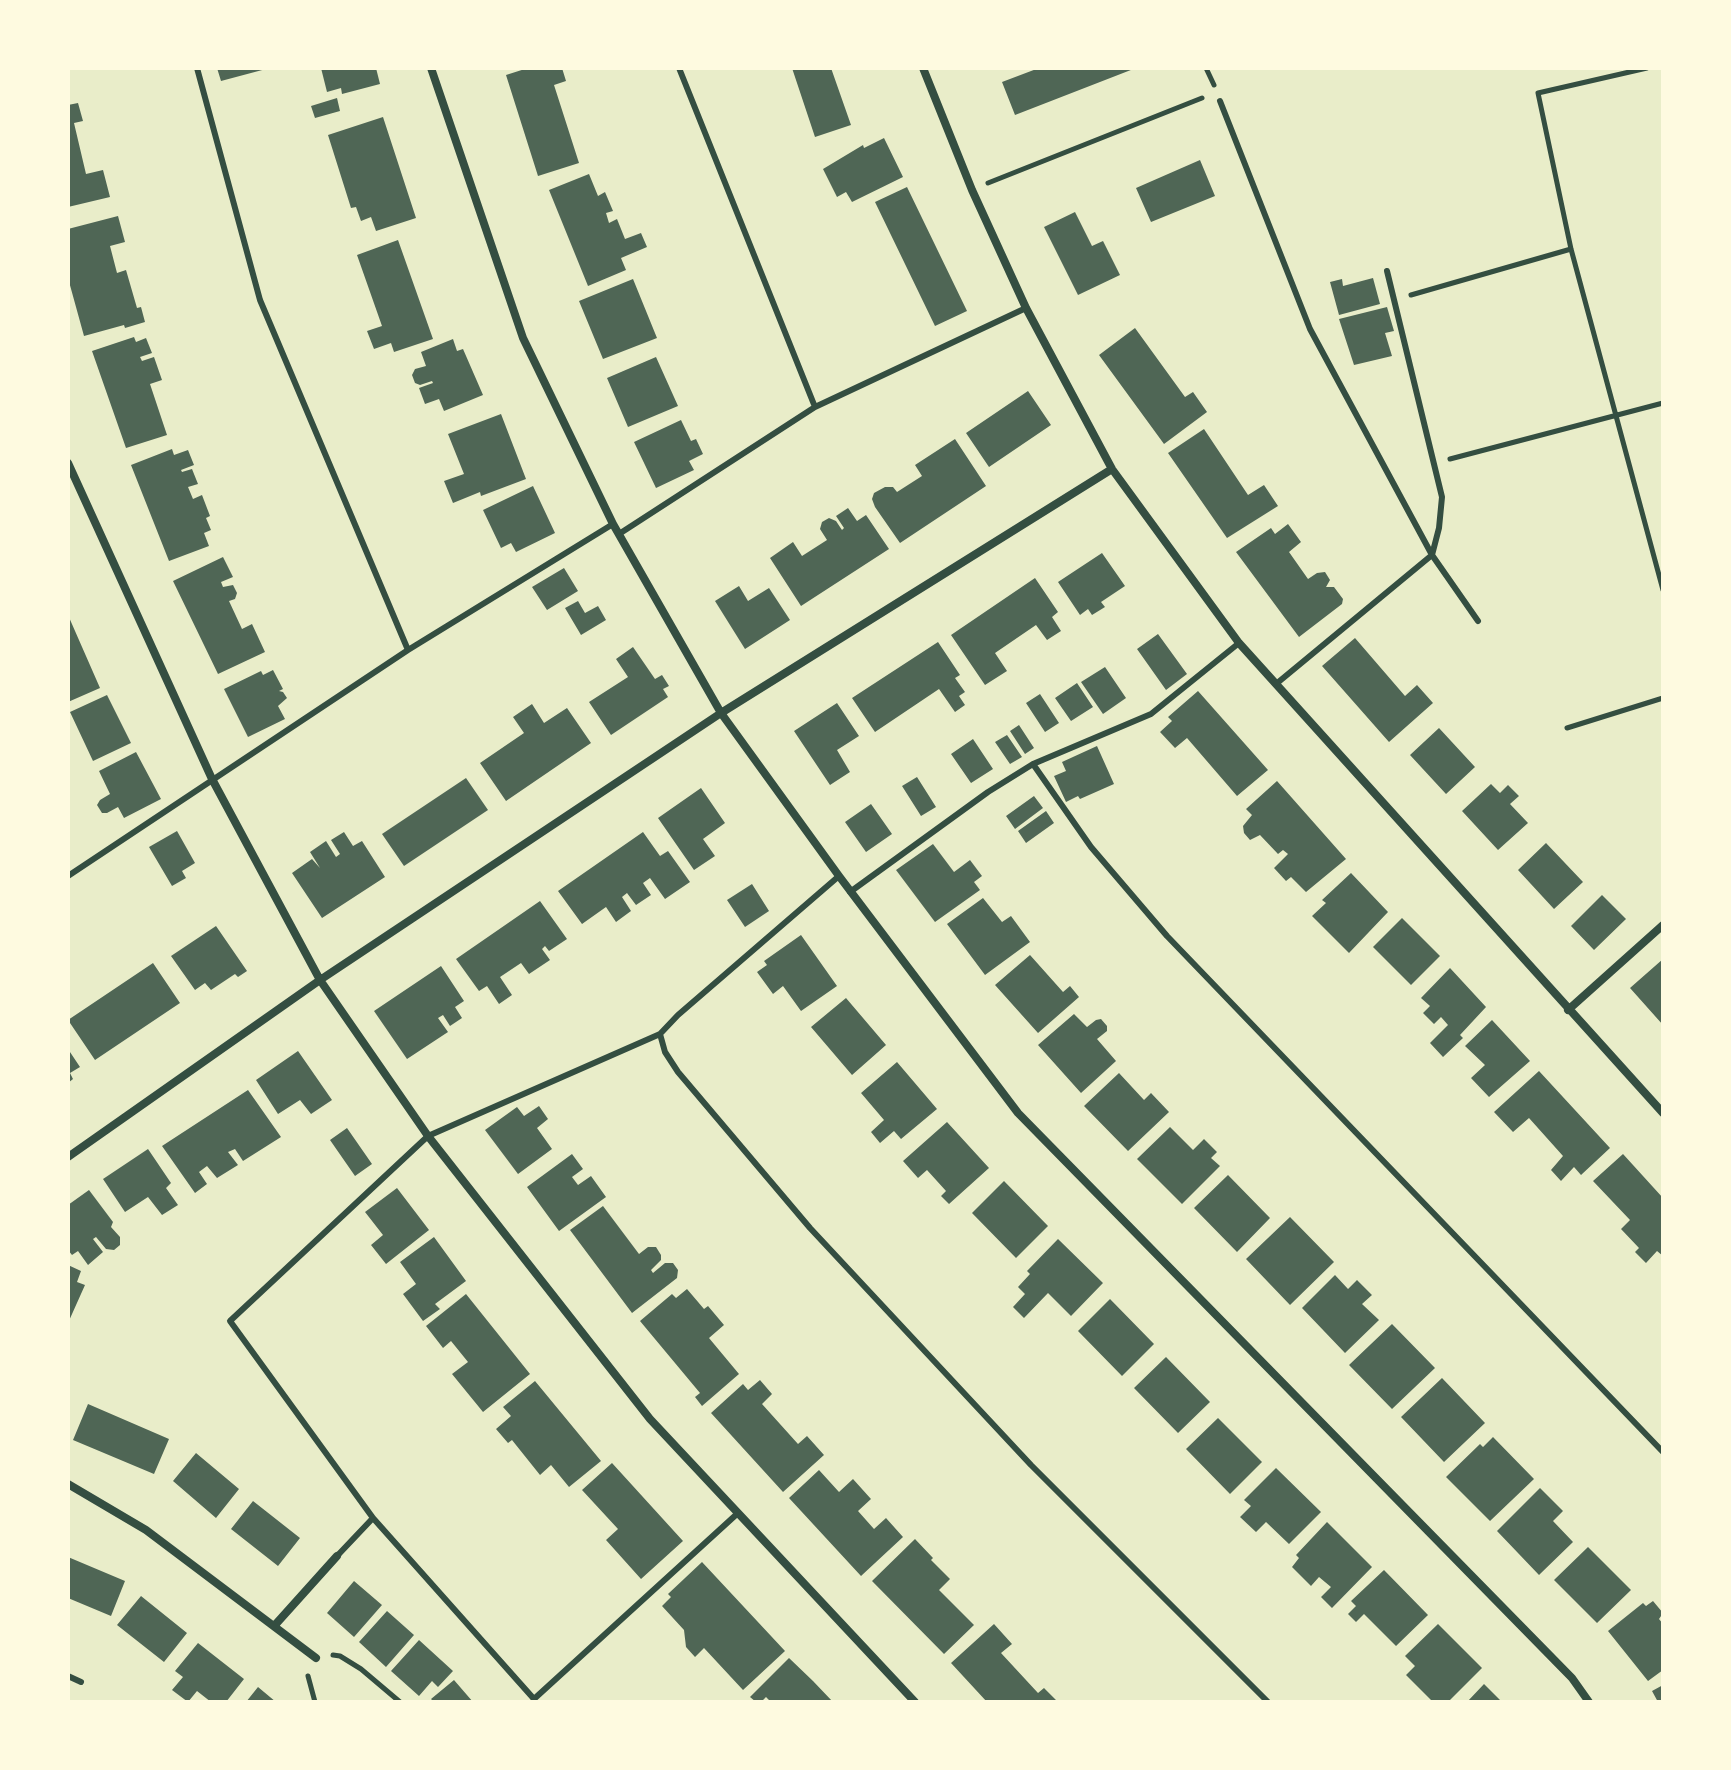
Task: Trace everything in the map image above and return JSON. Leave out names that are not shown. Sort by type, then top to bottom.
[{"type":"street","points":[[431,68],[523,338],[613,524],[721,713],[850,892],[1018,1113],[1572,1678],[1589,1702]]},
{"type":"street","points":[[923,68],[972,190],[1026,308],[1112,469],[1239,643],[1663,1113]]},
{"type":"street","points":[[68,463],[212,779],[320,980],[428,1136],[650,1419],[915,1702]]},
{"type":"street","points":[[68,1157],[320,980],[721,713],[1112,469]]},
{"type":"street","points":[[1568,1010],[1663,925]]},
{"type":"street","points":[[68,1484],[146,1530],[316,1658]]},
{"type":"street","points":[[275,1625],[337,1556]]},
{"type":"lane","points":[[197,68],[260,300],[408,650]]},
{"type":"lane","points":[[679,68],[815,407]]},
{"type":"lane","points":[[1220,101],[1310,329],[1432,555],[1478,621]]},
{"type":"lane","points":[[1276,684],[1432,555],[1442,497],[1387,271]]},
{"type":"lane","points":[[619,534],[815,407],[1026,308]]},
{"type":"lane","points":[[68,876],[408,650],[613,524]]},
{"type":"lane","points":[[850,892],[988,792],[1033,764],[1151,714],[1239,643]]},
{"type":"lane","points":[[1033,764],[1091,847],[1167,936],[1663,1452]]},
{"type":"lane","points":[[738,1513],[536,1701],[373,1518],[230,1321],[428,1136],[660,1034],[839,876]]},
{"type":"lane","points":[[660,1034],[665,1052],[678,1072],[810,1228],[1031,1465],[1268,1702]]},
{"type":"lane","points":[[337,1556],[373,1518]]},
{"type":"lane","points":[[68,1676],[81,1682]]},
{"type":"path","points":[[1647,68],[1538,93],[1571,249],[1663,590]]},
{"type":"path","points":[[972,190],[1202,98]]},
{"type":"path","points":[[1394,300],[1571,249]]},
{"type":"path","points":[[1433,463],[1663,403]]},
{"type":"path","points":[[1567,728],[1663,698]]},
{"type":"path","points":[[316,1658],[329,1654],[340,1656],[361,1669],[400,1702]]},
{"type":"building","points":[[217,68],[266,68],[266,69],[221,81]]},
{"type":"building","points":[[321,68],[376,68],[380,84],[342,94],[341,88],[327,92]]},
{"type":"building","points":[[528,68],[562,68],[566,81],[554,85],[579,163],[538,176],[506,75]]},
{"type":"building","points":[[792,68],[831,68],[851,125],[815,137]]},
{"type":"building","points":[[1039,68],[1136,68],[1015,115],[1002,82]]},
{"type":"building","points":[[337,98],[340,111],[315,118],[311,106]]},
{"type":"building","points":[[78,103],[83,121],[74,123],[86,174],[103,170],[110,197],[68,207],[68,105]]},
{"type":"building","points":[[383,117],[416,218],[376,231],[371,217],[361,221],[356,207],[351,208],[328,135]]},
{"type":"building","points":[[884,138],[903,177],[852,202],[846,192],[837,197],[823,169],[863,145],[864,148]]},
{"type":"building","points":[[1200,160],[1215,196],[1151,222],[1136,188]]},
{"type":"building","points":[[589,174],[598,196],[605,192],[613,211],[606,213],[609,223],[617,219],[625,239],[641,233],[647,247],[621,258],[626,270],[588,286],[549,190]]},
{"type":"building","points":[[907,187],[967,311],[935,326],[875,202]]},
{"type":"building","points":[[1075,212],[1092,246],[1103,241],[1120,275],[1078,295],[1044,227]]},
{"type":"building","points":[[118,216],[125,242],[110,246],[117,273],[126,270],[137,308],[141,307],[145,322],[84,336],[68,278],[68,229]]},
{"type":"building","points":[[398,240],[433,339],[394,352],[391,343],[374,349],[367,331],[382,326],[357,255]]},
{"type":"building","points":[[1373,278],[1380,304],[1339,315],[1330,282],[1342,279],[1343,286]]},
{"type":"building","points":[[633,279],[657,338],[603,359],[579,301]]},
{"type":"building","points":[[1387,307],[1394,331],[1385,333],[1392,356],[1354,365],[1339,319]]},
{"type":"building","points":[[1135,328],[1185,397],[1193,392],[1207,412],[1164,444],[1099,355]]},
{"type":"building","points":[[134,337],[136,342],[146,338],[152,353],[140,357],[142,361],[154,357],[162,380],[150,384],[167,435],[126,448],[92,351]]},
{"type":"building","points":[[453,339],[457,351],[463,349],[483,395],[444,411],[439,399],[425,404],[419,388],[432,381],[420,385],[415,383],[412,375],[415,369],[426,366],[421,352]]},
{"type":"building","points":[[656,357],[678,406],[628,427],[607,378]]},
{"type":"building","points":[[1028,391],[1051,425],[989,467],[966,433]]},
{"type":"building","points":[[501,414],[526,479],[453,503],[444,481],[464,474],[448,434]]},
{"type":"building","points":[[681,420],[691,441],[696,439],[703,454],[689,461],[694,470],[656,488],[634,442]]},
{"type":"building","points":[[1204,429],[1248,495],[1264,485],[1278,506],[1227,538],[1168,453]]},
{"type":"building","points":[[955,439],[986,486],[900,543],[875,507],[872,499],[874,493],[885,487],[893,487],[897,492],[922,476],[915,465]]},
{"type":"building","points":[[172,449],[174,455],[188,450],[194,465],[181,470],[192,469],[198,484],[188,487],[193,499],[202,495],[210,516],[206,518],[211,530],[204,533],[209,546],[169,561],[131,465]]},
{"type":"building","points":[[533,486],[555,533],[516,552],[511,543],[501,548],[483,510]]},
{"type":"building","points":[[848,508],[857,521],[866,515],[889,549],[801,606],[770,558],[793,542],[802,556],[827,540],[820,529],[822,522],[829,518],[836,521],[842,530],[844,528],[836,516]]},
{"type":"building","points":[[1288,524],[1301,542],[1289,552],[1308,579],[1325,572],[1330,580],[1326,587],[1334,587],[1343,599],[1342,604],[1299,637],[1236,552],[1271,528],[1275,534]]},
{"type":"building","points":[[1102,553],[1125,586],[1101,602],[1105,607],[1092,615],[1088,609],[1080,615],[1058,582]]},
{"type":"building","points":[[223,557],[233,577],[221,582],[223,587],[233,585],[237,593],[235,599],[229,601],[242,629],[252,624],[265,652],[218,674],[173,581]]},
{"type":"building","points":[[564,568],[578,591],[547,610],[532,587]]},
{"type":"building","points":[[1035,578],[1058,612],[1052,617],[1061,631],[1047,640],[1036,625],[995,653],[1007,671],[985,685],[951,635]]},
{"type":"building","points":[[739,586],[748,601],[769,588],[790,620],[745,649],[715,601]]},
{"type":"building","points":[[578,601],[585,613],[598,606],[606,620],[581,635],[565,608]]},
{"type":"building","points":[[68,615],[100,688],[68,702]]},
{"type":"building","points":[[1158,634],[1187,674],[1166,690],[1137,649]]},
{"type":"building","points":[[1355,638],[1405,696],[1417,685],[1433,703],[1389,742],[1322,666]]},
{"type":"building","points":[[938,642],[960,675],[955,678],[965,692],[959,696],[965,705],[955,712],[939,689],[875,732],[852,698]]},
{"type":"building","points":[[633,647],[655,679],[662,675],[669,686],[663,689],[668,697],[611,735],[589,702],[628,677],[616,659]]},
{"type":"building","points":[[1105,667],[1126,698],[1103,714],[1081,682]]},
{"type":"building","points":[[273,670],[283,689],[279,691],[287,698],[278,706],[285,719],[248,737],[224,689],[261,671],[263,675]]},
{"type":"building","points":[[1077,683],[1093,707],[1071,721],[1055,698]]},
{"type":"building","points":[[1198,691],[1268,770],[1237,796],[1187,738],[1175,748],[1160,732],[1172,721],[1168,717]]},
{"type":"building","points":[[1040,694],[1059,723],[1045,732],[1026,703]]},
{"type":"building","points":[[107,695],[131,743],[93,761],[70,712]]},
{"type":"building","points":[[837,703],[859,736],[837,750],[850,772],[830,785],[794,731]]},
{"type":"building","points":[[532,704],[544,723],[567,708],[591,743],[506,801],[480,763],[524,733],[513,717]]},
{"type":"building","points":[[1019,725],[1034,748],[1025,754],[1010,731]]},
{"type":"building","points":[[1439,728],[1475,767],[1446,794],[1410,755]]},
{"type":"building","points":[[1007,735],[1022,757],[1010,764],[995,742]]},
{"type":"building","points":[[973,739],[993,769],[971,783],[951,754]]},
{"type":"building","points":[[1097,746],[1114,784],[1066,802],[1054,776],[1066,771],[1062,762]]},
{"type":"building","points":[[136,752],[161,799],[124,818],[118,807],[102,813],[97,805],[110,794],[99,771]]},
{"type":"building","points":[[917,777],[936,807],[921,816],[902,786]]},
{"type":"building","points":[[466,778],[488,810],[404,866],[382,834]]},
{"type":"building","points":[[1277,781],[1346,859],[1306,892],[1291,877],[1286,881],[1274,868],[1288,854],[1283,850],[1278,854],[1260,835],[1250,840],[1244,833],[1243,826],[1252,815],[1246,809]]},
{"type":"building","points":[[1491,784],[1500,793],[1508,785],[1519,796],[1510,804],[1528,823],[1498,850],[1462,811]]},
{"type":"building","points":[[701,788],[725,823],[703,839],[715,856],[694,870],[658,818]]},
{"type":"building","points":[[1034,796],[1043,808],[1015,829],[1006,816]]},
{"type":"building","points":[[871,804],[892,834],[866,852],[845,822]]},
{"type":"building","points":[[1046,811],[1054,823],[1026,843],[1018,831]]},
{"type":"building","points":[[177,831],[195,863],[182,871],[186,878],[172,886],[149,847]]},
{"type":"building","points":[[344,832],[353,846],[362,841],[385,877],[322,918],[292,873],[312,859],[320,868],[310,852],[326,841],[336,857],[340,854],[331,840]]},
{"type":"building","points":[[643,832],[660,856],[668,851],[690,882],[665,899],[650,878],[643,883],[651,895],[636,905],[627,893],[622,897],[631,911],[616,922],[606,907],[582,924],[558,891]]},
{"type":"building","points":[[1546,843],[1583,882],[1554,909],[1518,870]]},
{"type":"building","points":[[933,844],[954,872],[970,860],[982,876],[974,882],[980,890],[935,922],[896,870]]},
{"type":"building","points":[[1351,873],[1388,912],[1349,953],[1312,916],[1326,903],[1322,900]]},
{"type":"building","points":[[752,884],[769,911],[745,927],[727,900]]},
{"type":"building","points":[[1602,895],[1626,919],[1594,950],[1571,926]]},
{"type":"building","points":[[983,898],[1002,922],[1011,916],[1030,942],[985,975],[947,924]]},
{"type":"building","points":[[540,901],[567,939],[549,951],[545,946],[542,949],[550,960],[529,974],[521,963],[500,977],[512,995],[499,1004],[487,986],[479,991],[456,959]]},
{"type":"building","points":[[1402,918],[1440,956],[1411,985],[1373,947]]},
{"type":"building","points":[[216,926],[247,971],[238,977],[235,974],[211,990],[205,983],[195,990],[171,956]]},
{"type":"building","points":[[801,935],[837,986],[801,1011],[783,986],[773,994],[757,972],[767,965],[764,961]]},
{"type":"building","points":[[1030,955],[1063,992],[1070,986],[1079,997],[1038,1033],[995,985]]},
{"type":"building","points":[[1663,959],[1663,1025],[1630,988]]},
{"type":"building","points":[[153,963],[180,1003],[95,1060],[68,1020]]},
{"type":"building","points":[[441,966],[464,1001],[455,1007],[462,1018],[450,1026],[443,1015],[438,1018],[448,1032],[407,1059],[374,1011]]},
{"type":"building","points":[[1450,968],[1486,1007],[1460,1035],[1463,1038],[1443,1057],[1430,1043],[1448,1025],[1441,1017],[1434,1024],[1423,1013],[1430,1006],[1421,998]]},
{"type":"building","points":[[846,998],[886,1045],[852,1075],[811,1027]]},
{"type":"building","points":[[1074,1014],[1087,1027],[1101,1019],[1107,1031],[1097,1039],[1116,1061],[1081,1093],[1038,1045]]},
{"type":"building","points":[[1492,1020],[1530,1061],[1489,1097],[1471,1078],[1485,1065],[1465,1046]]},
{"type":"building","points":[[68,1049],[80,1067],[70,1073],[73,1079],[68,1083]]},
{"type":"building","points":[[298,1051],[332,1100],[311,1114],[300,1100],[278,1114],[256,1080]]},
{"type":"building","points":[[897,1062],[937,1109],[901,1139],[894,1131],[880,1143],[871,1132],[884,1120],[861,1093]]},
{"type":"building","points":[[1539,1071],[1610,1148],[1581,1175],[1574,1167],[1561,1181],[1551,1170],[1563,1156],[1529,1118],[1513,1132],[1494,1112]]},
{"type":"building","points":[[1119,1073],[1144,1100],[1151,1093],[1169,1112],[1128,1151],[1084,1106]]},
{"type":"building","points":[[248,1090],[281,1137],[243,1161],[235,1149],[228,1152],[238,1165],[217,1178],[207,1166],[199,1172],[207,1184],[195,1193],[162,1146]]},
{"type":"building","points":[[539,1106],[548,1119],[537,1128],[552,1149],[518,1174],[485,1130],[517,1107],[524,1116]]},
{"type":"building","points":[[947,1122],[989,1168],[949,1204],[941,1196],[946,1191],[927,1170],[918,1178],[903,1161]]},
{"type":"building","points":[[1170,1127],[1193,1150],[1204,1139],[1217,1152],[1211,1158],[1220,1166],[1182,1204],[1137,1159]]},
{"type":"building","points":[[347,1128],[372,1164],[355,1176],[330,1140]]},
{"type":"building","points":[[148,1149],[171,1183],[166,1188],[178,1205],[162,1215],[148,1197],[125,1212],[103,1179]]},
{"type":"building","points":[[572,1154],[583,1169],[572,1177],[578,1185],[591,1176],[606,1197],[559,1231],[527,1187]]},
{"type":"building","points":[[1623,1154],[1663,1198],[1663,1256],[1657,1251],[1646,1263],[1635,1252],[1639,1248],[1621,1229],[1630,1220],[1593,1181]]},
{"type":"building","points":[[1228,1175],[1270,1218],[1237,1252],[1194,1208]]},
{"type":"building","points":[[1004,1181],[1048,1226],[1016,1258],[972,1213]]},
{"type":"building","points":[[397,1188],[429,1230],[386,1264],[371,1245],[383,1235],[365,1212]]},
{"type":"building","points":[[89,1190],[113,1222],[111,1227],[120,1237],[120,1245],[114,1250],[106,1249],[96,1237],[93,1239],[103,1252],[88,1265],[78,1251],[72,1255],[68,1250],[68,1205]]},
{"type":"building","points":[[603,1206],[639,1254],[648,1247],[656,1247],[661,1260],[651,1270],[653,1273],[665,1263],[673,1263],[678,1270],[677,1278],[632,1313],[570,1230]]},
{"type":"building","points":[[1290,1217],[1334,1262],[1290,1305],[1246,1259]]},
{"type":"building","points":[[434,1237],[466,1281],[435,1304],[440,1309],[423,1321],[403,1294],[416,1284],[400,1262]]},
{"type":"building","points":[[1058,1239],[1103,1283],[1071,1316],[1048,1293],[1024,1318],[1013,1307],[1025,1294],[1018,1287],[1030,1274],[1027,1271]]},
{"type":"building","points":[[68,1265],[81,1271],[77,1282],[85,1285],[68,1323]]},
{"type":"building","points":[[1335,1275],[1348,1289],[1357,1280],[1372,1295],[1362,1304],[1379,1320],[1345,1353],[1302,1308]]},
{"type":"building","points":[[687,1289],[704,1309],[708,1306],[724,1325],[709,1338],[739,1374],[702,1406],[695,1397],[700,1393],[640,1321],[672,1294],[676,1298]]},
{"type":"building","points":[[466,1294],[530,1374],[483,1412],[452,1374],[468,1362],[451,1341],[443,1348],[426,1326]]},
{"type":"building","points":[[1110,1299],[1154,1344],[1122,1376],[1078,1331]]},
{"type":"building","points":[[1392,1324],[1435,1368],[1392,1409],[1349,1365]]},
{"type":"building","points":[[1166,1357],[1210,1402],[1178,1433],[1134,1388]]},
{"type":"building","points":[[1442,1378],[1485,1423],[1444,1462],[1401,1417]]},
{"type":"building","points":[[760,1380],[772,1394],[762,1404],[798,1444],[807,1436],[824,1455],[783,1492],[711,1413],[743,1384],[748,1390]]},
{"type":"building","points":[[535,1381],[601,1461],[569,1487],[551,1465],[540,1475],[512,1440],[508,1443],[496,1429],[511,1416],[503,1407]]},
{"type":"building","points":[[88,1404],[169,1439],[154,1474],[73,1440]]},
{"type":"building","points":[[1218,1418],[1262,1462],[1230,1494],[1186,1449]]},
{"type":"building","points":[[1493,1437],[1534,1479],[1490,1521],[1446,1477],[1480,1444],[1483,1447]]},
{"type":"building","points":[[196,1453],[239,1489],[216,1518],[173,1481]]},
{"type":"building","points":[[612,1463],[683,1541],[641,1579],[606,1540],[618,1529],[582,1490]]},
{"type":"building","points":[[1276,1468],[1321,1512],[1289,1544],[1266,1522],[1256,1532],[1240,1517],[1251,1506],[1244,1500]]},
{"type":"building","points":[[819,1470],[839,1492],[853,1479],[871,1499],[858,1511],[874,1529],[886,1518],[903,1537],[861,1576],[789,1498]]},
{"type":"building","points":[[1540,1488],[1563,1511],[1553,1521],[1573,1542],[1539,1575],[1497,1531]]},
{"type":"building","points":[[253,1501],[300,1538],[278,1566],[231,1529]]},
{"type":"building","points":[[1327,1522],[1372,1567],[1332,1608],[1321,1597],[1331,1587],[1319,1577],[1311,1586],[1292,1567],[1299,1558],[1296,1555]]},
{"type":"building","points":[[915,1539],[950,1579],[939,1590],[974,1625],[944,1654],[872,1581]]},
{"type":"building","points":[[1588,1547],[1631,1590],[1597,1623],[1554,1580]]},
{"type":"building","points":[[68,1557],[125,1581],[111,1616],[68,1598]]},
{"type":"building","points":[[702,1562],[785,1651],[743,1690],[704,1648],[695,1657],[686,1647],[684,1630],[662,1606],[671,1597],[668,1594]]},
{"type":"building","points":[[1384,1570],[1428,1615],[1396,1646],[1364,1614],[1356,1622],[1348,1614],[1356,1606],[1351,1601]]},
{"type":"building","points":[[354,1581],[382,1605],[354,1637],[327,1613]]},
{"type":"building","points":[[141,1596],[187,1633],[164,1662],[117,1625]]},
{"type":"building","points":[[1653,1601],[1663,1613],[1659,1619],[1663,1624],[1663,1670],[1648,1681],[1608,1631],[1643,1603],[1646,1606]]},
{"type":"building","points":[[387,1611],[414,1635],[386,1667],[359,1642]]},
{"type":"building","points":[[994,1624],[1012,1644],[1001,1653],[1038,1693],[1044,1688],[1056,1700],[1054,1702],[987,1702],[951,1663]]},
{"type":"building","points":[[1438,1624],[1482,1668],[1448,1702],[1433,1702],[1406,1675],[1415,1666],[1405,1656]]},
{"type":"building","points":[[419,1640],[453,1671],[438,1687],[432,1681],[419,1696],[391,1671]]},
{"type":"building","points":[[198,1643],[244,1679],[226,1702],[211,1702],[197,1691],[188,1702],[172,1690],[183,1677],[175,1671]]},
{"type":"building","points":[[789,1658],[833,1702],[771,1702],[766,1697],[756,1702],[750,1697]]},
{"type":"building","points":[[454,1680],[473,1702],[434,1702],[431,1699]]},
{"type":"building","points":[[1484,1684],[1502,1702],[1467,1702]]},
{"type":"building","points":[[1663,1685],[1663,1702],[1658,1702],[1652,1691]]},
{"type":"building","points":[[258,1687],[276,1702],[246,1702]]}]
